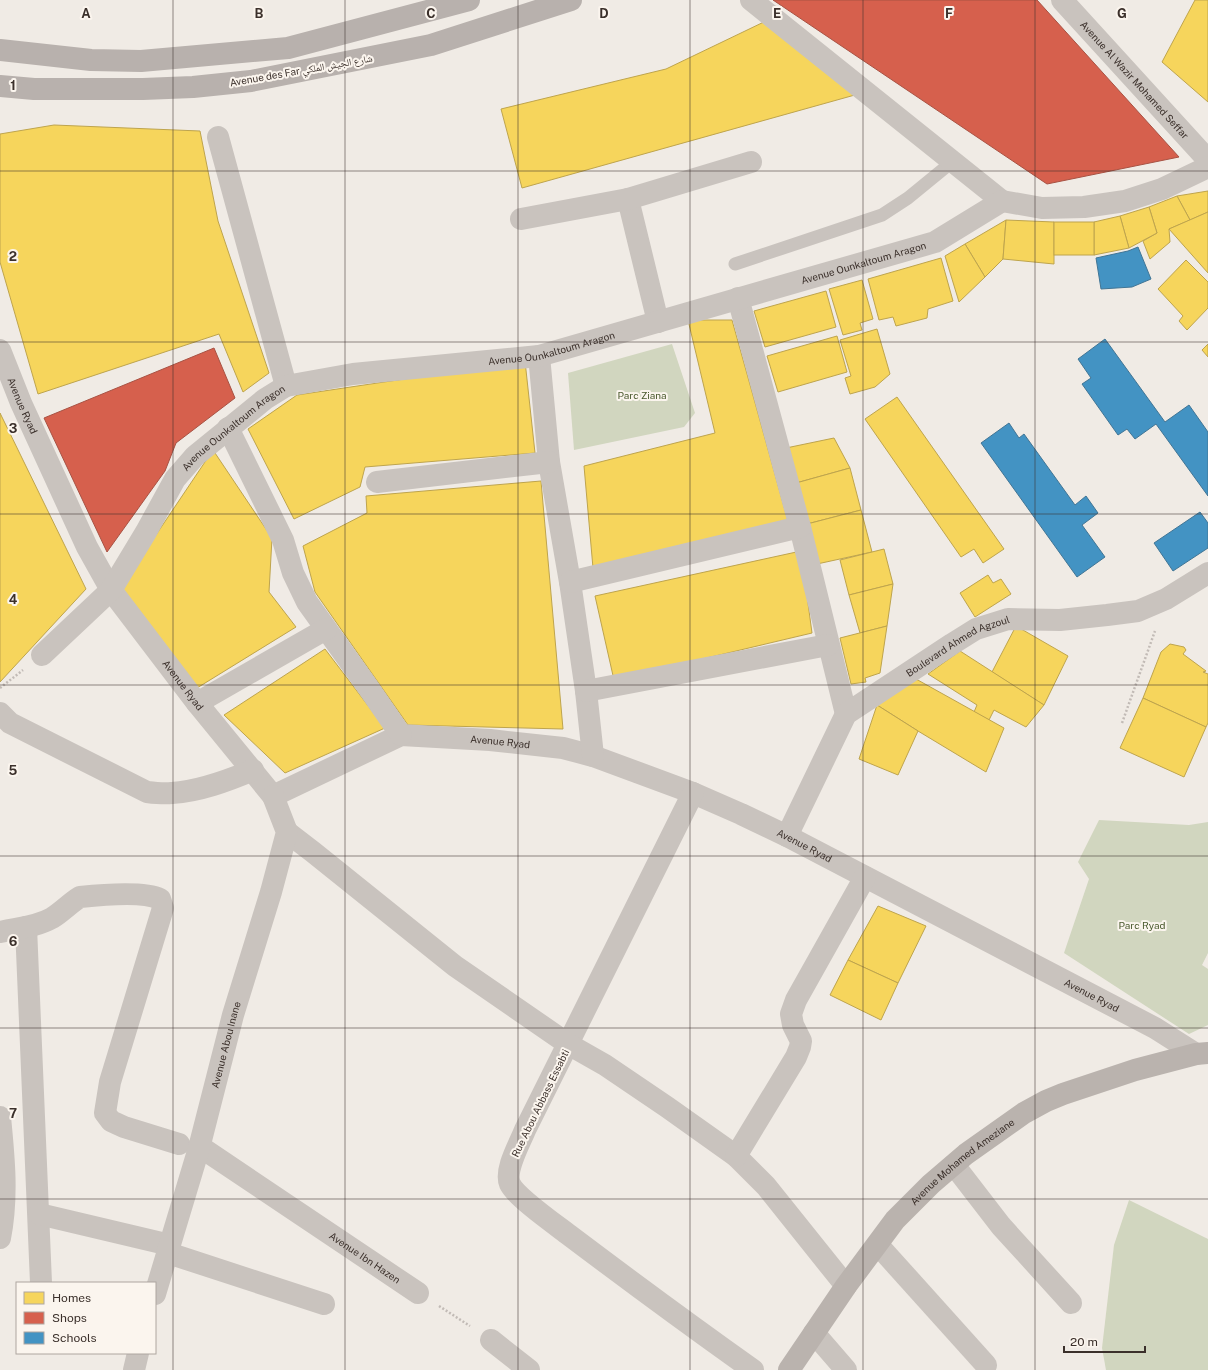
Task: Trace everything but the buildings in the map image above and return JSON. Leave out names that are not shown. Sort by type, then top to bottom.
[{"type":"main road","points":[[0,50],[91,60],[141,61],[288,48],[469,0]]},
{"type":"main road","name":"Avenue des Far شارع الجيش الملكي","points":[[0,86],[34,89],[164,88],[193,87],[251,81],[431,45],[571,0]]},
{"type":"street","points":[[751,0],[1002,201],[1042,208],[1084,207],[1125,201],[1162,188],[1208,167]]},
{"type":"street","name":"Avenue Al Wazir Mohamed Seffar","points":[[1062,0],[1208,160]]},
{"type":"street","points":[[218,137],[286,386]]},
{"type":"street","points":[[521,219],[628,199],[751,162]]},
{"type":"street","points":[[628,199],[658,322]]},
{"type":"street","name":"Avenue Ounkaltoum Aragon","points":[[42,655],[111,590],[146,532],[175,479],[195,456],[265,399],[286,386],[353,374],[539,356],[935,242],[1002,201]]},
{"type":"street","points":[[738,298],[800,528],[846,714],[787,836]]},
{"type":"street","name":"Avenue Ryad","points":[[0,353],[21,403],[87,547],[111,590],[197,703],[273,796],[401,735],[490,740],[563,748],[593,756],[641,772],[693,793],[787,836],[1202,1054]]},
{"type":"street","points":[[539,356],[549,462],[570,582],[586,691],[593,756]]},
{"type":"street","points":[[228,428],[283,540],[298,585],[307,602],[401,735]]},
{"type":"street","points":[[377,482],[549,462]]},
{"type":"street","points":[[570,582],[800,528]]},
{"type":"street","name":"Boulevard Ahmed Agzoul","points":[[846,714],[976,629],[1008,619],[1060,620],[1138,611],[1166,599],[1208,573]]},
{"type":"street","points":[[197,703],[326,629]]},
{"type":"street","points":[[586,691],[828,645]]},
{"type":"street","points":[[0,713],[10,723],[147,792],[170,793],[184,791],[232,779],[253,770]]},
{"type":"street","name":"Rue Abou Abbass Essabti","points":[[693,793],[525,1130],[512,1160],[508,1176],[510,1183],[518,1194],[545,1217],[662,1306],[753,1370]]},
{"type":"street","points":[[273,796],[287,832],[455,966],[568,1044],[611,1069],[736,1156],[766,1186],[846,1286]]},
{"type":"street","name":"Avenue Abou Inane","points":[[156,1291],[169,1249],[189,1144],[233,1015],[271,892],[287,832]]},
{"type":"street","points":[[736,1156],[796,1057],[801,1041],[793,1025],[791,1014],[796,1000],[865,877]]},
{"type":"street","name":"Avenue Ibn Hazen","points":[[26,927],[51,919],[72,901],[80,897],[140,894],[160,899],[162,908],[110,1082],[105,1113],[111,1121],[124,1127],[189,1144],[418,1293]]},
{"type":"street","points":[[0,932],[26,927],[41,1282]]},
{"type":"street","name":"Avenue Mohamed Ameziane","points":[[789,1370],[846,1286],[896,1220],[910,1204],[954,1165],[988,1138],[1024,1113],[1063,1094],[1135,1070],[1202,1054]]},
{"type":"street","points":[[0,1117],[5,1184],[0,1238]]},
{"type":"street","points":[[954,1165],[1001,1226],[1071,1303]]},
{"type":"street","points":[[38,1214],[169,1249],[324,1304]]},
{"type":"street","points":[[878,1245],[986,1365]]},
{"type":"street","points":[[814,1333],[846,1370]]},
{"type":"street","points":[[491,1340],[529,1370]]},
{"type":"street","points":[[134,1370],[138,1354]]},
{"type":"lane","points":[[735,264],[882,215],[908,198],[952,162]]},
{"type":"path","points":[[1122,723],[1166,599]]},
{"type":"path","points":[[0,688],[42,655]]},
{"type":"path","points":[[418,1293],[491,1340]]},
{"type":"green space","name":"Parc Ziana","points":[[672,344],[695,413],[684,427],[574,450],[568,373]]},
{"type":"green space","name":"Parc Ryad","points":[[1099,820],[1189,825],[1208,822],[1208,953],[1202,965],[1208,969],[1208,1025],[1189,1034],[1064,953],[1089,879],[1078,862]]},
{"type":"green space","points":[[1129,1200],[1208,1239],[1208,1370],[1106,1370],[1102,1348],[1114,1245]]}]
